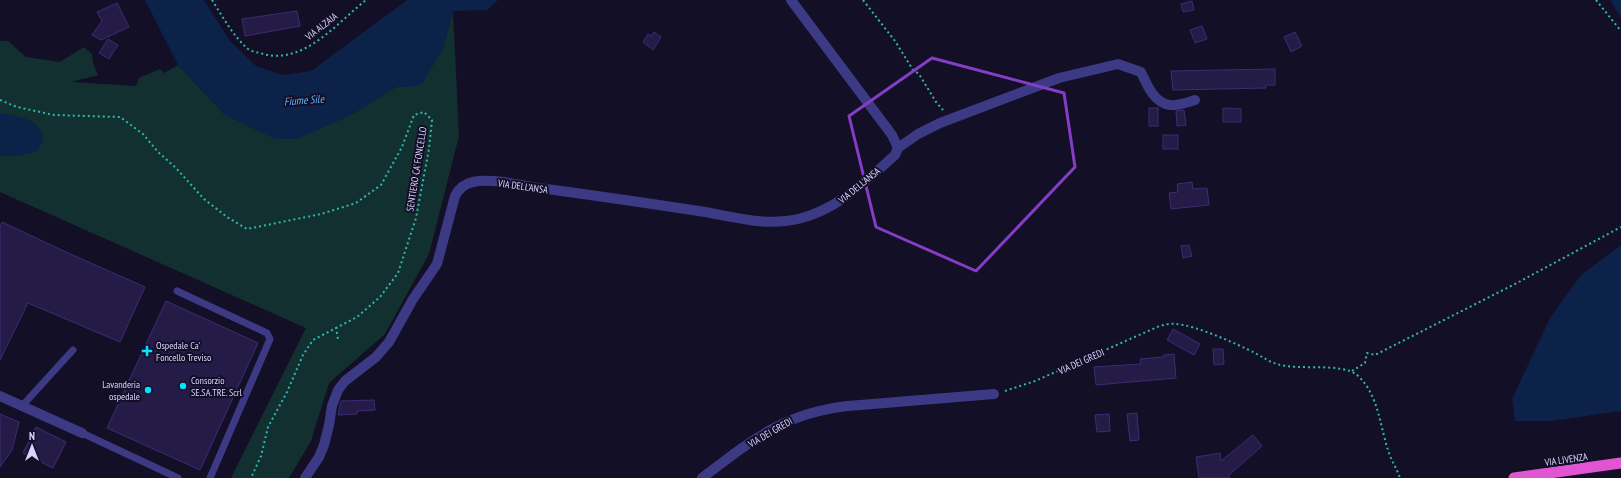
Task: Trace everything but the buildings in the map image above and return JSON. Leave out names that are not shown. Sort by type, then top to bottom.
[{"type":"highway","name":"VIA LIVENZA","points":[[1514,478],[1621,463]]},
{"type":"street","points":[[791,0],[892,135],[898,148]]},
{"type":"street","name":"VIA DELL'ANSA","points":[[305,478],[319,457],[324,445],[332,406],[338,390],[345,381],[376,356],[389,342],[413,299],[437,264],[455,196],[464,186],[474,182],[488,181],[620,199],[761,221],[787,221],[819,212],[844,199],[895,154],[898,148],[930,128],[951,118],[1059,78],[1118,64],[1141,72],[1152,93],[1160,102],[1171,105],[1195,100]]},
{"type":"street","name":"VIA DEI GREDI","points":[[702,478],[765,432],[781,423],[806,413],[848,406],[994,394]]},
{"type":"street","points":[[0,396],[82,433]]},
{"type":"lane","points":[[177,291],[267,333],[270,339],[210,478]]},
{"type":"lane","points":[[22,406],[73,350]]},
{"type":"lane","points":[[82,433],[178,478]]},
{"type":"path","name":"VIA ALZAIA","points":[[212,0],[232,31],[249,50],[273,57],[291,54],[312,45],[366,0]]},
{"type":"path","points":[[863,0],[895,41],[913,70],[919,74],[936,102],[951,118]]},
{"type":"path","points":[[1596,0],[1621,31]]},
{"type":"path","name":"SENTIERO CA' FONCELLO","points":[[0,100],[17,108],[54,115],[120,117],[143,134],[158,152],[204,199],[227,217],[247,229],[321,214],[356,203],[381,185],[402,147],[414,115],[424,112],[432,120],[429,149],[416,218],[398,273],[380,297],[357,317],[312,340],[303,355],[287,392],[268,427],[262,456],[251,478]]},
{"type":"path","points":[[1400,478],[1389,454],[1376,407],[1362,380],[1352,371],[1365,363],[1367,353],[1375,355],[1515,284],[1621,227]]},
{"type":"path","name":"VIA DEI GREDI","points":[[994,394],[1035,381],[1149,330],[1169,324],[1188,326],[1256,354],[1276,364],[1287,367],[1341,369],[1352,371]]},
{"type":"path","points":[[336,327],[338,340]]},
{"type":"highlighted area","points":[[932,58],[1064,93],[1075,167],[976,271],[876,227],[849,116]]},
{"type":"green space","points":[[453,11],[459,136],[429,254],[385,334],[329,383],[311,441],[289,478],[231,478],[306,328],[0,192],[0,41],[8,41],[26,57],[60,62],[84,47],[92,54],[93,63],[98,75],[71,82],[136,86],[139,78],[160,69],[164,73],[178,65],[225,115],[349,116],[396,87],[408,87],[443,49]]},
{"type":"water","name":"Fiume Sile","points":[[145,0],[204,0],[230,41],[256,66],[283,75],[311,71],[407,0],[498,0],[487,10],[453,11],[443,49],[422,84],[408,87],[396,87],[349,116],[297,139],[275,139],[225,115],[178,65]]},
{"type":"water","points":[[1610,0],[1621,0],[1621,18]]},
{"type":"water","points":[[0,113],[29,120],[38,127],[42,133],[43,141],[38,151],[17,156],[0,156]]},
{"type":"water","points":[[1621,245],[1621,411],[1551,421],[1515,421],[1512,399],[1550,318],[1581,275]]},
{"type":"place","name":"Ospedale Ca' Foncello Treviso","points":[[147,351]]},
{"type":"place","name":"Consorzio SE.SA.TRE. Scrl","points":[[183,386]]},
{"type":"place","name":"Lavanderia ospedale","points":[[148,390]]}]
